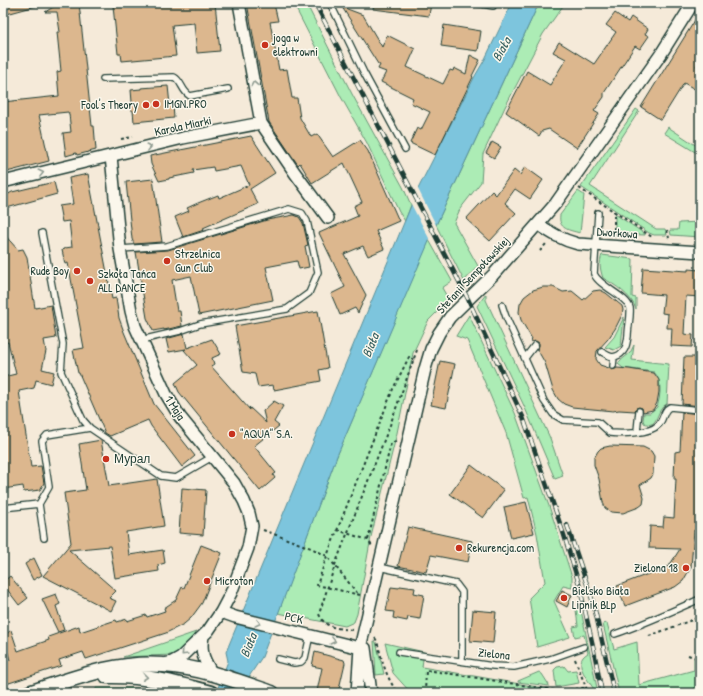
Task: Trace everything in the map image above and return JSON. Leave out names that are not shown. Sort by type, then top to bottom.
[{"type":"street","points":[[239,3],[261,123],[328,218]]},
{"type":"street","name":"Stefanii Sempołowskiej","points":[[357,693],[360,648],[359,632],[379,567],[431,349],[439,333],[450,317],[492,275],[556,203],[661,54],[694,3]]},
{"type":"street","name":"Karola Miarki","points":[[3,182],[183,138],[261,123]]},
{"type":"street","name":"1 Maja","points":[[29,693],[78,677],[110,669],[127,666],[162,664],[172,662],[181,657],[203,636],[221,612],[231,593],[248,548],[252,526],[244,501],[234,483],[180,417],[166,394],[141,340],[131,311],[120,249],[111,156]]},
{"type":"street","name":"Dworkowa","points":[[538,224],[553,235],[578,244],[700,252]]},
{"type":"street","name":"PCK","points":[[221,612],[235,617],[360,648]]},
{"type":"street","name":"Stefanii Sempołowskiej","points":[[359,632],[371,693]]},
{"type":"street","points":[[203,636],[202,651],[213,675]]},
{"type":"street","name":"1 Maja","points":[[162,664],[182,667],[268,691]]},
{"type":"street","name":"1 Maja","points":[[78,677],[145,677],[182,684],[208,692]]},
{"type":"lane","points":[[330,3],[364,73],[405,149]]},
{"type":"lane","points":[[477,3],[494,6]]},
{"type":"lane","points":[[103,79],[174,77],[179,79],[184,92],[190,96],[228,89]]},
{"type":"lane","points":[[120,249],[167,246],[289,209],[302,214],[307,220],[318,272],[309,293],[287,309],[200,324],[180,331],[141,340]]},
{"type":"lane","points":[[598,214],[594,269],[595,277],[626,301],[630,308],[627,342],[624,351],[614,357],[602,352]]},
{"type":"lane","points":[[42,233],[63,344],[61,372],[83,420],[90,428],[161,476],[176,478],[212,457]]},
{"type":"lane","points":[[502,305],[506,317],[549,409],[558,418],[570,421],[598,422],[610,433],[630,434],[653,429],[659,424],[667,408],[700,410]]},
{"type":"lane","points":[[525,358],[534,345]]},
{"type":"lane","points":[[613,366],[614,357]]},
{"type":"lane","points":[[637,432],[639,411]]},
{"type":"lane","points":[[44,538],[39,504],[49,487],[42,441],[47,435],[90,428]]},
{"type":"lane","points":[[3,508],[39,504]]},
{"type":"lane","points":[[379,567],[456,584],[462,592],[462,661]]},
{"type":"lane","points":[[615,634],[700,599]]},
{"type":"lane","points":[[278,659],[294,663],[301,662],[305,658],[310,635]]},
{"type":"lane","name":"Zielona","points":[[399,652],[493,666],[514,667],[550,659],[584,647]]},
{"type":"path","points":[[104,5],[119,3]]},
{"type":"path","points":[[582,190],[653,238]]},
{"type":"path","points":[[614,211],[614,237]]},
{"type":"path","points":[[667,230],[669,238]]},
{"type":"path","points":[[540,251],[546,244]]},
{"type":"path","points":[[263,530],[311,548],[327,556],[359,595]]},
{"type":"path","points":[[337,530],[368,540],[374,549]]},
{"type":"path","points":[[317,585],[363,596]]},
{"type":"path","points":[[649,636],[700,617]]},
{"type":"path","points":[[349,645],[351,635],[359,632]]},
{"type":"path","points":[[572,651],[587,690],[590,693]]},
{"type":"path","points":[[688,655],[700,659]]},
{"type":"path","points":[[425,693],[426,670],[560,692],[578,689],[587,690]]},
{"type":"green space","points":[[293,3],[306,3],[352,94],[403,187],[411,205],[405,221],[399,212],[367,143],[341,97]]},
{"type":"green space","points":[[539,3],[565,3],[543,34],[505,107],[483,154],[481,182],[460,209],[454,223],[478,266],[464,281],[436,225]]},
{"type":"green space","points":[[636,109],[639,111],[590,186],[656,229],[665,229],[667,235],[654,235],[649,233],[581,187]]},
{"type":"green space","points":[[668,127],[700,148],[700,155],[664,133]]},
{"type":"green space","points":[[578,191],[584,195],[580,233],[565,228],[560,220],[560,215]]},
{"type":"green space","points":[[615,214],[645,234],[645,235],[615,234]]},
{"type":"green space","points":[[700,222],[700,237],[671,235],[670,230],[678,230],[679,223]]},
{"type":"green space","points":[[429,240],[452,281],[442,288],[449,300],[428,321],[413,353],[397,433],[371,537],[357,614],[354,622],[345,626],[278,613],[337,456]]},
{"type":"green space","points":[[602,255],[633,259],[632,297],[636,298],[636,309],[627,295],[603,278],[600,266]]},
{"type":"green space","points":[[486,294],[486,300],[550,438],[563,476],[555,479],[525,408],[477,306]]},
{"type":"green space","points":[[469,315],[515,413],[549,506],[572,577],[572,588],[563,586],[554,601],[570,637],[537,647],[529,598],[545,582],[537,534],[528,497],[524,498],[506,433],[467,340],[456,336]]},
{"type":"green space","points":[[624,317],[621,346],[614,350],[605,347],[614,337]]},
{"type":"green space","points":[[634,345],[632,360],[669,364],[667,404],[660,410],[652,424],[644,423],[643,420],[644,413],[650,413],[657,407],[660,384],[657,375],[654,372],[623,368],[618,364],[630,353]]},
{"type":"green space","points":[[578,608],[580,609],[582,615],[598,693],[596,693],[583,673],[581,667],[583,657],[588,653],[584,635],[575,637],[573,627],[578,626],[576,610]]},
{"type":"green space","points":[[607,623],[614,649],[637,642],[639,685],[694,670],[694,658],[700,660],[700,690],[684,693],[619,693],[603,624]]},
{"type":"green space","points":[[196,632],[182,649],[172,655],[123,657]]},
{"type":"green space","points":[[374,641],[376,642],[384,674],[376,675]]},
{"type":"green space","points":[[385,643],[424,652],[422,667],[543,688],[554,693],[411,693],[393,673]]},
{"type":"green space","points":[[564,666],[568,671],[576,670],[579,683],[556,687],[554,670],[557,667]]},
{"type":"green space","points":[[539,672],[542,674],[549,686],[518,682],[518,681]]},
{"type":"green space","points":[[96,688],[137,688],[170,693],[96,693]]},
{"type":"water","name":"Biała","points":[[512,3],[539,3],[436,225],[337,456],[262,657],[250,675],[243,693],[216,693],[228,661],[226,652],[418,189]]},
{"type":"pier","points":[[417,187],[437,227],[431,242],[410,202]]},
{"type":"building","points":[[3,3],[36,3],[36,6],[3,15]]},
{"type":"building","points":[[60,3],[79,3],[92,126],[94,126],[96,150],[66,156],[63,133],[71,132],[68,112],[39,115],[49,161],[3,173],[3,102],[59,96],[57,72],[61,71],[57,32],[60,32],[57,12],[45,12]]},
{"type":"building","points":[[143,3],[215,3],[220,51],[197,53],[194,23],[172,25],[176,56],[122,61],[121,54],[118,54],[113,6]]},
{"type":"building","points":[[247,3],[267,3],[267,5],[274,4],[278,21],[270,22],[279,70],[287,69],[292,98],[297,98],[300,118],[311,137],[317,134],[333,157],[360,140],[368,151],[399,221],[376,231],[384,249],[368,256],[363,246],[344,254],[366,295],[358,313],[355,308],[340,315],[331,294],[345,287],[319,233],[358,216],[354,206],[362,202],[344,163],[312,183],[300,163],[298,165],[269,122]]},
{"type":"building","points":[[374,3],[431,3],[429,16],[373,9]]},
{"type":"building","points":[[342,7],[363,15],[382,47],[387,35],[415,49],[407,67],[443,84],[450,70],[453,71],[454,68],[466,74],[470,55],[480,60],[435,155],[410,143],[417,128],[421,130],[430,112],[411,103],[413,98],[381,82],[386,72],[378,69],[380,65]]},
{"type":"building","points":[[700,12],[700,61],[696,66],[700,69],[700,92],[684,83],[661,120],[641,107]]},
{"type":"building","points":[[615,13],[628,22],[631,17],[648,29],[645,34],[649,36],[640,49],[635,46],[604,93],[604,97],[594,111],[599,114],[577,148],[549,129],[542,131],[539,136],[506,112],[527,71],[550,85],[566,59],[553,52],[559,42],[594,64],[616,32],[606,25]]},
{"type":"building","points":[[444,25],[481,31],[478,51],[441,46]]},
{"type":"building","points":[[168,86],[170,105],[173,105],[174,118],[134,122],[133,111],[130,109],[132,102],[131,90]]},
{"type":"building","points":[[251,136],[275,173],[250,189],[258,204],[203,228],[204,230],[183,237],[175,217],[189,211],[187,208],[198,203],[218,195],[219,198],[249,185],[241,166],[214,171],[213,167],[193,170],[194,173],[159,181],[151,164],[150,156]]},
{"type":"building","points":[[492,142],[501,147],[494,158],[486,153]]},
{"type":"building","points":[[525,167],[543,180],[530,199],[515,189],[505,203],[516,213],[490,241],[466,219],[492,191],[496,195],[514,170],[520,175]]},
{"type":"building","points":[[88,174],[112,299],[116,298],[119,318],[124,332],[154,404],[195,456],[182,467],[148,420],[110,436],[105,433],[78,373],[73,350],[84,348],[68,263],[65,264],[62,250],[72,247],[69,221],[62,222],[59,206],[73,204],[69,178]]},
{"type":"building","points":[[153,179],[162,242],[134,244],[132,239],[126,182]]},
{"type":"building","points":[[54,182],[57,194],[3,209],[3,197],[12,192]]},
{"type":"building","points":[[294,215],[299,217],[303,223],[308,245],[305,246],[309,267],[299,269],[297,261],[266,267],[273,300],[199,315],[191,276],[172,280],[177,311],[180,311],[182,326],[153,331],[147,318],[136,252],[168,250],[267,220]]},
{"type":"building","points":[[3,233],[18,250],[23,249],[27,257],[35,308],[51,305],[56,338],[44,340],[46,351],[42,369],[54,372],[51,384],[36,380],[34,388],[19,391],[31,467],[41,466],[44,483],[40,490],[24,492],[23,486],[3,489],[3,377],[16,374],[8,342],[3,344]]},
{"type":"building","points":[[643,268],[688,271],[688,269],[700,270],[700,297],[686,296],[684,334],[693,335],[692,347],[671,346],[672,328],[667,328],[668,314],[662,313],[664,295],[641,293]]},
{"type":"building","points":[[543,287],[553,287],[563,292],[572,291],[583,300],[593,291],[600,290],[622,306],[622,315],[615,329],[597,351],[596,359],[600,365],[612,370],[617,368],[654,373],[659,380],[659,392],[657,403],[653,410],[643,412],[642,408],[639,407],[636,408],[635,411],[613,411],[572,407],[564,404],[558,399],[553,390],[545,363],[537,349],[539,343],[536,341],[532,342],[532,339],[521,320],[519,312],[520,304],[524,297],[533,290]]},
{"type":"building","points":[[318,311],[328,368],[319,370],[321,381],[274,390],[273,385],[258,387],[255,374],[243,372],[235,326]]},
{"type":"building","points":[[184,334],[187,348],[212,339],[221,354],[212,358],[214,364],[211,366],[250,410],[249,407],[266,423],[263,411],[274,401],[283,406],[274,422],[279,426],[254,446],[276,473],[273,475],[275,478],[260,491],[179,392],[175,383],[197,365],[184,350],[186,349],[169,352],[166,339]]},
{"type":"building","points":[[684,357],[700,357],[700,406],[682,404]]},
{"type":"building","points":[[440,361],[455,364],[446,408],[431,405]]},
{"type":"building","points":[[682,412],[700,414],[698,531],[694,530],[691,567],[683,581],[675,587],[625,606],[617,586],[669,566],[680,549],[649,548],[650,526],[663,527],[664,517],[674,518],[676,479],[674,479],[675,452],[680,451]]},
{"type":"building","points":[[101,440],[109,486],[157,479],[164,526],[126,532],[129,555],[163,550],[165,563],[158,565],[159,571],[115,578],[110,546],[69,550],[116,591],[109,598],[116,601],[111,611],[43,576],[71,543],[64,493],[86,490],[79,444]]},
{"type":"building","points":[[610,446],[643,447],[651,451],[654,456],[653,474],[651,478],[640,485],[644,498],[643,504],[623,513],[611,512],[605,508],[599,479],[594,465],[594,458],[598,451],[601,448]]},
{"type":"building","points":[[471,465],[504,490],[483,518],[450,494]]},
{"type":"building","points":[[182,488],[206,490],[203,535],[179,533]]},
{"type":"building","points":[[526,502],[534,533],[511,538],[504,507]]},
{"type":"building","points":[[408,527],[472,541],[468,562],[431,555],[426,572],[398,566]]},
{"type":"building","points":[[201,545],[222,553],[202,603],[191,618],[184,624],[166,633],[86,659],[83,652],[59,660],[61,666],[3,685],[3,662],[10,660],[3,637],[11,630],[18,651],[49,640],[48,637],[79,626],[80,632],[116,620],[117,622],[127,619],[127,621],[146,615],[147,617],[165,611],[164,608],[176,600],[182,587],[184,588]]},
{"type":"building","points":[[34,558],[42,575],[33,580],[25,564]]},
{"type":"building","points":[[10,576],[28,598],[19,605],[3,584],[3,582]]},
{"type":"building","points":[[400,586],[415,588],[414,593],[424,595],[420,619],[408,617],[407,621],[393,618],[394,612],[386,611],[391,587],[399,588]]},
{"type":"building","name":"Bielsko Biała Lipnik BLp","points":[[562,590],[572,595],[567,607],[556,601]]},
{"type":"building","points":[[56,594],[60,604],[56,606],[64,630],[58,632],[42,599]]},
{"type":"building","points":[[473,610],[496,612],[493,643],[470,641]]},
{"type":"building","points":[[315,652],[344,660],[345,663],[338,693],[317,691],[322,668],[312,666]]},
{"type":"railway","points":[[315,3],[468,299],[523,417],[564,535],[579,584],[602,693]]},
{"type":"railway","points":[[567,525],[593,602],[614,693]]},
{"type":"place","name":"joga w elektrowni","points":[[265,45]]},
{"type":"place","name":"IMGN.PRO","points":[[156,104]]},
{"type":"place","name":"Fool's Theory","points":[[146,105]]},
{"type":"place","name":"Strzelnica Gun Club","points":[[167,261]]},
{"type":"place","name":"Rude Boy","points":[[77,271]]},
{"type":"place","name":"Szkoła Tańca ALL DANCE","points":[[90,281]]},
{"type":"place","name":"\"AQUA\" S.A.","points":[[232,434]]},
{"type":"place","name":"Мурал","points":[[106,459]]},
{"type":"place","name":"Rekurencja.com","points":[[459,548]]},
{"type":"place","name":"Zielona 18","points":[[686,568]]},
{"type":"place","name":"Microton","points":[[207,581]]},
{"type":"place","name":"Bielsko Biała Lipnik BLp","points":[[564,598]]}]
